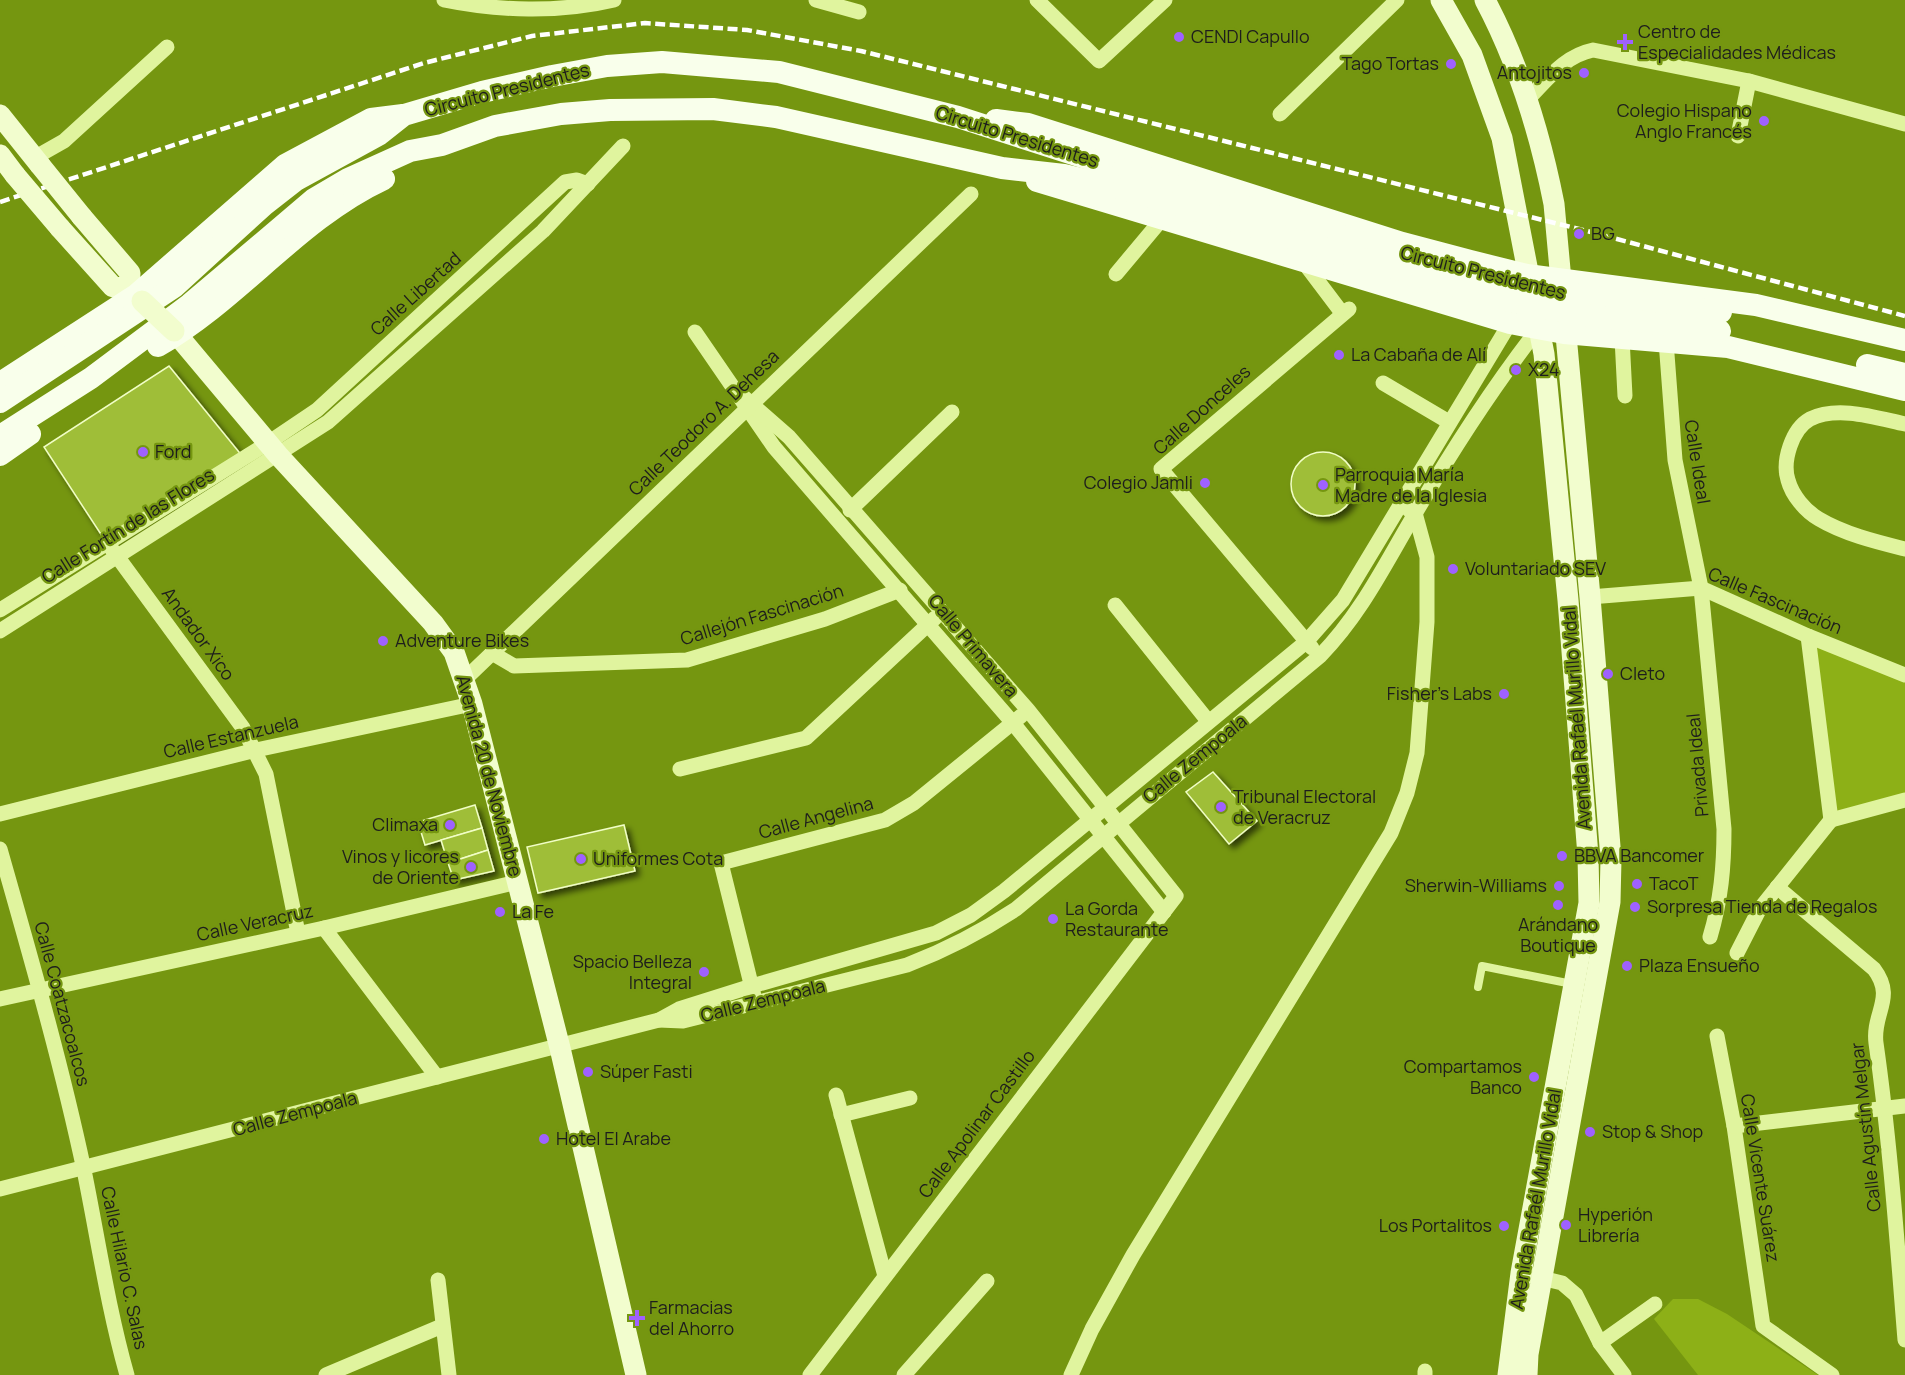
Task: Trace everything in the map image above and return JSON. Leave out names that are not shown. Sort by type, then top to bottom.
[{"type":"main road","name":"Avenida Rafaél Murillo Vidal","points":[[1441,0],[1472,55],[1502,138],[1548,384],[1588,856],[1589,903],[1521,1273],[1508,1375]]},
{"type":"main road","name":"Avenida Rafaél Murillo Vidal","points":[[1485,0],[1528,99],[1544,151],[1554,204],[1611,859],[1610,902],[1528,1354],[1527,1375]]},
{"type":"main road","name":"Circuito Presidentes","points":[[0,402],[174,287],[296,180],[380,134],[404,115],[552,76],[607,66],[662,62],[779,72],[958,117],[1123,179],[1516,285],[1905,354]]},
{"type":"main road","name":"Circuito Presidentes","points":[[0,436],[91,378],[190,304],[314,199],[348,179],[410,151],[442,145],[495,126],[561,114],[660,108],[713,109],[776,117],[1002,168],[1123,179]]},
{"type":"main road","name":"Avenida 20 de Noviembre","points":[[0,115],[130,273],[136,295]]},
{"type":"main road","points":[[0,384],[136,295],[285,165],[371,119],[404,115]]},
{"type":"main road","points":[[958,117],[1028,124],[1402,243],[1527,275],[1756,304],[1905,340]]},
{"type":"main road","points":[[0,455],[219,303],[322,214],[360,190],[413,165],[442,145]]},
{"type":"main road","name":"Avenida 20 de Noviembre","points":[[0,155],[60,228],[112,286],[136,295],[175,333],[273,449],[433,623],[454,651],[472,704],[560,1047],[636,1375]]},
{"type":"main road","points":[[1002,168],[1060,190],[1510,323],[1564,333],[1728,347],[1905,390]]},
{"type":"main road","points":[[1390,287],[1405,280],[1412,265],[1411,257],[1402,243]]},
{"type":"main road","name":"Calle Zempoala","points":[[1510,323],[1518,308],[1527,275]]},
{"type":"main road","name":"Calle Zempoala","points":[[1538,329],[1559,279]]},
{"type":"main road","points":[[1617,337],[1606,320],[1608,302],[1618,288]]},
{"type":"main road","name":"Circuito Presidentes","points":[[1720,321],[1905,374]]},
{"type":"main road","points":[[1553,445],[1574,444]]},
{"type":"street","points":[[444,0],[504,8],[614,0]]},
{"type":"street","points":[[816,0],[859,12]]},
{"type":"street","points":[[1037,0],[1099,61],[1165,0]]},
{"type":"street","points":[[1280,114],[1397,0]]},
{"type":"street","points":[[37,162],[64,141],[167,47]]},
{"type":"street","points":[[1528,99],[1567,60],[1579,53],[1593,50],[1749,81],[1905,124]]},
{"type":"street","points":[[1738,136],[1749,81]]},
{"type":"street","name":"Calle Libertad","points":[[273,449],[328,422],[543,231],[623,146]]},
{"type":"street","name":"Calle Libertad","points":[[273,449],[565,182],[577,180],[588,184]]},
{"type":"street","name":"Calle Teodoro A. Dehesa","points":[[464,680],[971,194]]},
{"type":"street","points":[[1116,274],[1162,219]]},
{"type":"street","name":"Calle Donceles","points":[[1302,260],[1346,311],[1161,469],[1320,656]]},
{"type":"street","name":"Calle Zempoala","points":[[0,1189],[659,1020],[679,1009],[752,986],[936,933],[971,915],[1004,891],[1103,807],[1306,642],[1343,600],[1510,323]]},
{"type":"street","name":"Calle Zempoala","points":[[659,1020],[683,1021],[907,965],[939,953],[981,932],[1016,909],[1102,835],[1320,656],[1358,611],[1468,427],[1538,329]]},
{"type":"street","points":[[695,332],[749,406]]},
{"type":"street","points":[[1617,337],[1625,396]]},
{"type":"street","name":"Calle Ideal","points":[[1666,341],[1675,460],[1701,588]]},
{"type":"street","points":[[1383,382],[1449,422]]},
{"type":"street","name":"Calle Primavera","points":[[749,406],[789,437],[850,510],[1028,710],[1176,896]]},
{"type":"street","name":"Calle Primavera","points":[[749,406],[774,447],[1013,723],[1088,820],[1164,912]]},
{"type":"street","points":[[317,410],[328,422]]},
{"type":"street","points":[[850,510],[952,412]]},
{"type":"street","points":[[1905,424],[1857,414],[1830,414],[1809,420],[1794,436],[1788,454],[1787,479],[1798,501],[1818,519],[1871,540],[1905,549]]},
{"type":"street","name":"Calle Fortín de las Flores","points":[[0,631],[112,550],[273,449]]},
{"type":"street","points":[[1071,1375],[1092,1329],[1133,1256],[1391,833],[1407,793],[1417,753],[1427,622],[1427,557],[1415,513],[1400,504]]},
{"type":"street","name":"Calle Fortín de las Flores","points":[[0,610],[112,550]]},
{"type":"street","name":"Andador Xico","points":[[112,550],[243,728],[256,750],[266,774],[298,933]]},
{"type":"street","name":"Calle Fascinación","points":[[1590,597],[1701,588],[1808,636],[1905,675]]},
{"type":"street","name":"Privada Ideal","points":[[1701,588],[1724,828],[1724,868],[1720,904],[1710,937]]},
{"type":"street","name":"Callejón Fascinación","points":[[492,653],[514,666],[687,660],[825,619],[900,590]]},
{"type":"street","points":[[1115,605],[1208,721]]},
{"type":"street","points":[[680,769],[806,738],[928,625],[940,611]]},
{"type":"street","points":[[1808,636],[1831,820]]},
{"type":"street","name":"Calle Estanzuela","points":[[0,814],[256,750],[472,704]]},
{"type":"street","name":"Calle Angelina","points":[[756,1001],[721,863],[885,820],[914,803],[1028,710]]},
{"type":"street","points":[[1737,953],[1759,910],[1831,820],[1905,800]]},
{"type":"street","name":"Calle Coatzacoalcos","points":[[0,849],[39,990],[83,1169]]},
{"type":"street","name":"Calle Veracruz","points":[[0,999],[324,928],[517,882]]},
{"type":"street","name":"Calle Agustín Melgar","points":[[1777,886],[1874,969],[1883,980],[1885,997],[1875,1036],[1886,1109],[1905,1340]]},
{"type":"street","name":"Calle Apolinar Castillo","points":[[810,1375],[1176,896]]},
{"type":"street","points":[[324,928],[437,1077]]},
{"type":"street","name":"Calle Vicente Suárez","points":[[1718,1036],[1734,1126],[1763,1326],[1832,1375]]},
{"type":"street","points":[[836,1095],[885,1276]]},
{"type":"street","points":[[841,1115],[910,1098]]},
{"type":"street","points":[[1734,1126],[1905,1106]]},
{"type":"street","name":"Calle Hilario C. Salas","points":[[83,1169],[114,1330],[127,1375]]},
{"type":"street","points":[[1521,1273],[1562,1283],[1576,1295],[1600,1343],[1624,1375]]},
{"type":"street","points":[[438,1280],[449,1375]]},
{"type":"street","points":[[904,1375],[987,1281]]},
{"type":"street","points":[[1600,1343],[1655,1304]]},
{"type":"street","points":[[327,1375],[442,1326]]},
{"type":"lane","points":[[1478,987],[1482,966],[1575,984]]},
{"type":"green space","points":[[1808,636],[1905,675],[1905,800],[1831,820]]},
{"type":"green space","points":[[1673,1299],[1698,1299],[1727,1314],[1818,1375],[1698,1375],[1654,1319]]},
{"type":"building","name":"Ford","points":[[169,366],[243,457],[106,542],[44,447]]},
{"type":"building","name":"Parroquia María Madre de la Iglesia","points":[[1317,452],[1329,452],[1346,461],[1353,472],[1355,484],[1353,496],[1346,507],[1329,516],[1317,516],[1305,511],[1296,502],[1291,490],[1291,478],[1296,466],[1305,457]]},
{"type":"building","name":"Tribunal Electoral de Veracruz","points":[[1213,772],[1257,821],[1229,844],[1186,792]]},
{"type":"building","name":"Climaxa","points":[[475,805],[482,828],[425,845],[418,822]]},
{"type":"building","name":"Uniformes Cota","points":[[624,825],[635,871],[538,893],[527,847]]},
{"type":"building","points":[[482,828],[488,850],[448,863],[441,840]]},
{"type":"building","name":"Vinos y licores de Oriente","points":[[488,850],[494,871],[454,880],[448,863]]},
{"type":"railway","points":[[0,202],[424,63],[532,36],[645,23],[747,30],[861,51],[1587,231],[1905,316]]},
{"type":"place","name":"CENDI Capullo","points":[[1179,37]]},
{"type":"place","name":"Centro de Especialidades Médicas","points":[[1625,42]]},
{"type":"place","name":"Tago Tortas","points":[[1451,64]]},
{"type":"place","name":"Antojitos","points":[[1584,73]]},
{"type":"place","name":"Colegio Hispano Anglo Francés","points":[[1764,121]]},
{"type":"place","name":"BG","points":[[1579,234]]},
{"type":"place","name":"La Cabaña de Alí","points":[[1339,355]]},
{"type":"place","name":"X24","points":[[1516,370]]},
{"type":"place","name":"Ford","points":[[143,452]]},
{"type":"place","name":"Colegio Jamli","points":[[1205,483]]},
{"type":"place","name":"Parroquia María Madre de la Iglesia","points":[[1323,485]]},
{"type":"place","name":"Voluntariado SEV","points":[[1453,569]]},
{"type":"place","name":"Adventure Bikes","points":[[383,641]]},
{"type":"place","name":"Cleto","points":[[1608,674]]},
{"type":"place","name":"Fisher's Labs","points":[[1504,694]]},
{"type":"place","name":"Tribunal Electoral de Veracruz","points":[[1221,807]]},
{"type":"place","name":"Climaxa","points":[[450,825]]},
{"type":"place","name":"BBVA Bancomer","points":[[1562,856]]},
{"type":"place","name":"Uniformes Cota","points":[[581,859]]},
{"type":"place","name":"Vinos y licores de Oriente","points":[[471,867]]},
{"type":"place","name":"TacoT","points":[[1637,884]]},
{"type":"place","name":"Sherwin-Williams","points":[[1559,886]]},
{"type":"place","name":"Arándano Boutique","points":[[1558,905]]},
{"type":"place","name":"Sorpresa Tienda de Regalos","points":[[1635,907]]},
{"type":"place","name":"La Fe","points":[[500,912]]},
{"type":"place","name":"La Gorda Restaurante","points":[[1053,919]]},
{"type":"place","name":"Plaza Ensueño","points":[[1627,966]]},
{"type":"place","name":"Spacio Belleza Integral","points":[[704,972]]},
{"type":"place","name":"Súper Fasti","points":[[588,1072]]},
{"type":"place","name":"Compartamos Banco","points":[[1534,1077]]},
{"type":"place","name":"Stop & Shop","points":[[1590,1132]]},
{"type":"place","name":"Hotel El Arabe","points":[[544,1139]]},
{"type":"place","name":"Hyperión Librería","points":[[1566,1225]]},
{"type":"place","name":"Los Portalitos","points":[[1504,1226]]},
{"type":"place","name":"Farmacias del Ahorro","points":[[637,1318]]}]
